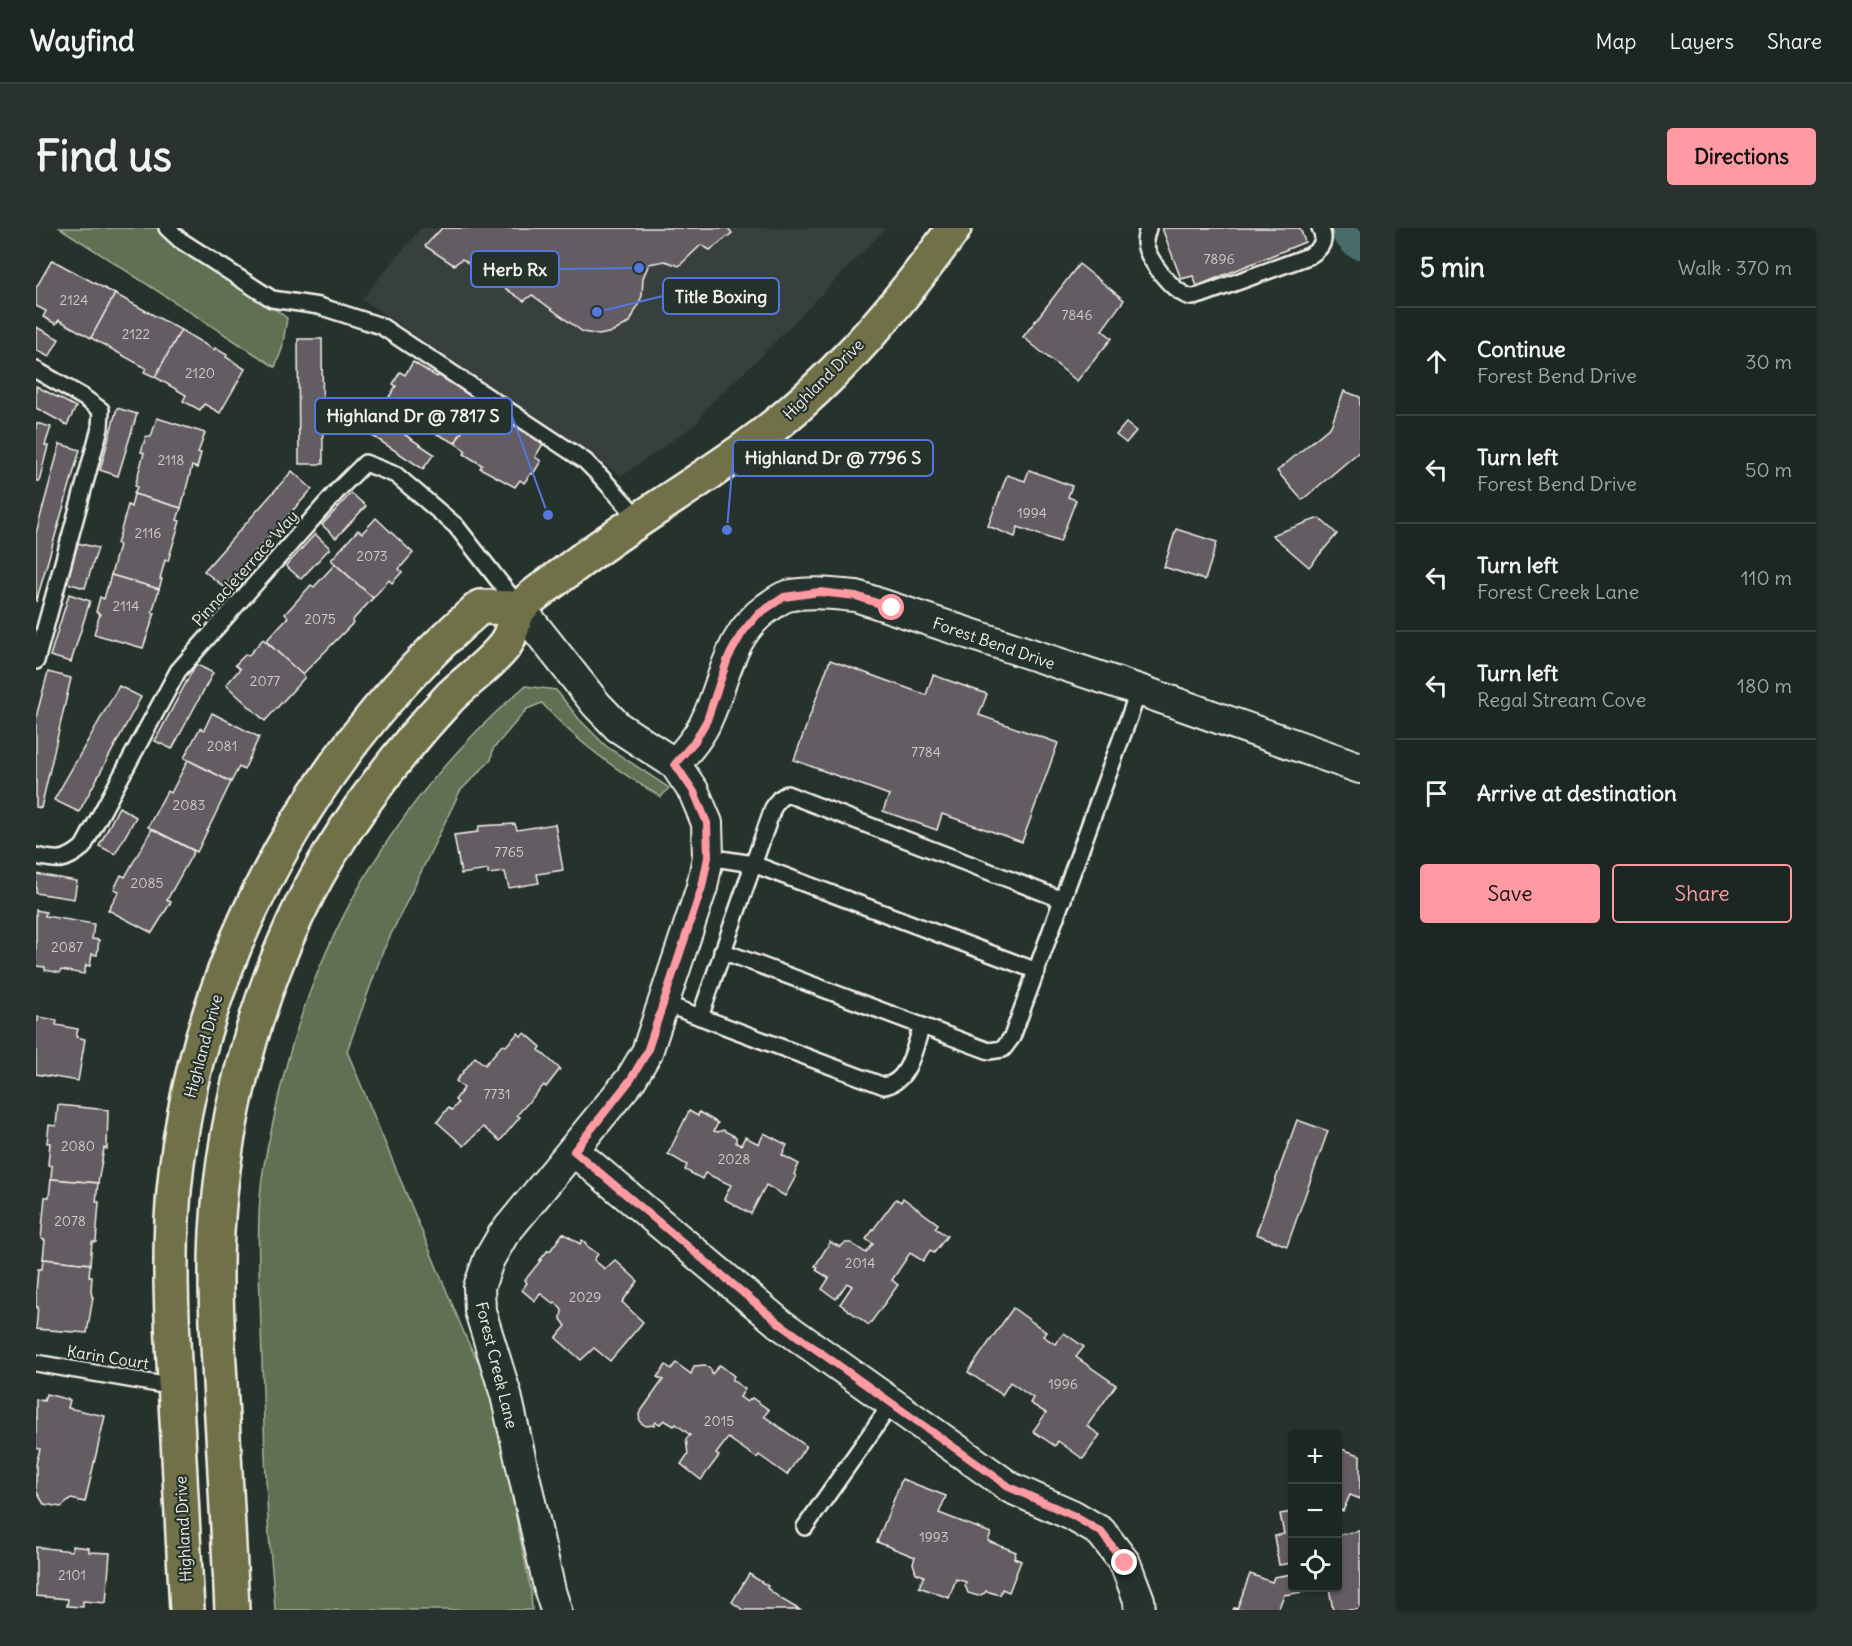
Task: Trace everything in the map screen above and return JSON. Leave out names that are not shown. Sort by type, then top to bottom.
[{"type":"main road","name":"Highland Drive","points":[[187,1610],[171,1275],[172,1219],[178,1157],[189,1095],[204,1034],[222,979],[242,926],[296,822],[331,770],[375,713],[444,638],[480,607],[520,608],[600,545],[772,429],[866,337],[921,273],[954,228]]},
{"type":"main road","points":[[232,1610],[217,1303],[217,1234],[228,1133],[250,1040],[279,961],[303,905],[344,832],[381,778],[415,736],[452,695],[508,642],[520,608]]},
{"type":"street","name":"Forest Bend Drive","points":[[675,764],[695,741],[707,720],[728,658],[742,633],[757,615],[784,597],[819,592],[856,596],[1139,690],[1360,768]]},
{"type":"street","name":"Forest Creek Lane","points":[[520,608],[596,704],[618,727],[675,764],[694,792],[707,823],[708,857],[702,887],[647,1052],[631,1079],[503,1235],[489,1259],[479,1287],[480,1311],[506,1395],[556,1610]]},
{"type":"street","points":[[574,1151],[779,1323],[1011,1488],[1072,1515],[1101,1532],[1125,1563],[1140,1600],[1140,1610]]},
{"type":"lane","points":[[167,228],[180,240],[272,298],[319,306],[381,326],[585,461],[640,520]]},
{"type":"lane","points":[[1148,228],[1145,242],[1149,254],[1172,285],[1192,297],[1309,256],[1319,250],[1323,243],[1320,228]]},
{"type":"lane","points":[[36,370],[101,410],[100,428],[36,661]]},
{"type":"lane","name":"Pinnacleterrace Way","points":[[36,856],[51,859],[70,858],[82,847],[178,670],[339,489],[365,464],[396,476],[456,526],[520,608]]},
{"type":"lane","points":[[722,951],[988,1051],[1003,1049],[1012,1037],[1139,690]]},
{"type":"lane","points":[[700,1017],[773,808],[778,799],[787,794],[1063,900]]},
{"type":"lane","points":[[708,857],[753,864],[1037,970]]},
{"type":"lane","points":[[663,1003],[884,1086],[893,1085],[905,1072],[922,1026]]},
{"type":"lane","name":"Karin Court","points":[[36,1363],[175,1387]]},
{"type":"lane","points":[[805,1527],[892,1404]]},
{"type":"shaded area","points":[[421,228],[886,228],[758,359],[707,407],[698,422],[622,476],[362,299]]},
{"type":"green space","points":[[60,228],[165,228],[287,318],[282,349],[275,367]]},
{"type":"green space","points":[[525,686],[556,690],[579,719],[606,746],[669,788],[661,797],[629,777],[583,743],[542,703],[527,709],[493,749],[491,760],[460,791],[383,951],[347,1051],[467,1340],[488,1380],[531,1591],[532,1610],[275,1610],[268,1527],[259,1222],[265,1161],[289,1055],[309,994],[334,936],[363,881],[397,828],[435,778],[478,730]]},
{"type":"building","points":[[442,228],[728,228],[732,233],[710,250],[701,245],[679,266],[665,261],[649,264],[643,278],[642,296],[630,322],[613,332],[599,335],[583,332],[532,295],[524,301],[462,259],[454,265],[425,246]]},
{"type":"building","points":[[1162,228],[1300,228],[1305,242],[1197,286],[1193,276],[1181,279]]},
{"type":"building","points":[[52,260],[115,294],[91,338],[59,320],[56,324],[43,317],[46,311],[36,306],[36,288]]},
{"type":"building","points":[[1079,264],[1124,300],[1102,330],[1112,338],[1077,381],[1023,337]]},
{"type":"building","points":[[115,294],[181,330],[155,377],[144,372],[146,368],[91,338]]},
{"type":"building","points":[[36,327],[59,339],[49,357],[36,350]]},
{"type":"building","points":[[181,330],[214,350],[215,348],[227,355],[226,357],[245,369],[220,413],[204,404],[200,410],[183,401],[186,395],[155,377]]},
{"type":"building","points":[[298,339],[322,339],[323,464],[299,464]]},
{"type":"building","points":[[413,362],[458,387],[460,384],[473,392],[471,396],[480,402],[455,443],[427,429],[425,431],[389,407],[394,400],[389,397],[396,386],[393,384],[400,372],[405,375]]},
{"type":"building","points":[[36,386],[76,407],[67,425],[36,408]]},
{"type":"building","points":[[1344,391],[1360,397],[1360,451],[1302,500],[1277,471],[1331,426]]},
{"type":"building","points":[[480,402],[489,408],[491,405],[505,413],[503,416],[543,444],[535,457],[541,461],[524,483],[520,480],[515,487],[480,468],[482,465],[464,454],[466,451],[455,443]]},
{"type":"building","points":[[117,408],[137,414],[118,476],[100,470]]},
{"type":"building","points":[[378,417],[434,454],[423,469],[368,433]]},
{"type":"building","points":[[157,418],[205,433],[198,453],[201,453],[197,468],[192,466],[181,508],[134,494],[144,453],[141,452],[146,436],[151,437]]},
{"type":"building","points":[[36,423],[51,427],[45,445],[48,446],[39,481],[36,481]]},
{"type":"building","points":[[1126,423],[1136,431],[1126,443],[1116,435]]},
{"type":"building","points":[[60,444],[80,450],[36,602],[36,533]]},
{"type":"building","points":[[1029,470],[1072,486],[1068,497],[1076,500],[1060,542],[1018,527],[1015,537],[988,526],[1007,475],[1025,481]]},
{"type":"building","points":[[292,471],[312,489],[224,587],[204,571]]},
{"type":"building","points":[[351,493],[366,506],[336,538],[322,525]]},
{"type":"building","points":[[134,494],[181,508],[177,520],[180,521],[168,561],[165,560],[159,589],[111,575],[128,505],[131,507]]},
{"type":"building","points":[[376,518],[413,553],[399,569],[402,572],[392,583],[389,580],[373,598],[331,560],[358,530],[362,533]]},
{"type":"building","points":[[1319,518],[1337,534],[1309,567],[1272,535]]},
{"type":"building","points":[[1176,529],[1217,542],[1205,580],[1164,567]]},
{"type":"building","points":[[315,534],[330,548],[301,579],[286,566]]},
{"type":"building","points":[[78,543],[98,548],[85,588],[67,583]]},
{"type":"building","points":[[335,564],[373,598],[352,621],[353,623],[302,675],[266,641],[288,617],[285,614],[311,585],[314,587]]},
{"type":"building","points":[[111,575],[159,589],[152,613],[155,613],[143,648],[94,634],[100,614],[96,612],[100,597],[104,599]]},
{"type":"building","points":[[69,594],[90,601],[71,662],[50,656]]},
{"type":"building","points":[[263,639],[305,677],[265,721],[226,685],[240,669],[235,665],[246,654],[248,656]]},
{"type":"building","points":[[830,660],[926,695],[933,675],[987,694],[979,715],[1058,743],[1022,842],[942,814],[937,830],[883,811],[889,795],[794,760]]},
{"type":"building","points":[[196,664],[213,673],[172,749],[155,741]]},
{"type":"building","points":[[48,672],[71,678],[41,808],[36,807],[36,717]]},
{"type":"building","points":[[119,686],[141,697],[79,812],[54,800]]},
{"type":"building","points":[[212,713],[259,737],[244,770],[239,767],[231,782],[184,758],[200,728],[204,730]]},
{"type":"building","points":[[188,760],[231,782],[197,852],[148,827],[167,791],[171,793]]},
{"type":"building","points":[[119,807],[136,817],[115,854],[99,846]]},
{"type":"building","points":[[515,824],[517,830],[555,824],[563,870],[537,874],[539,883],[509,888],[505,872],[488,874],[488,870],[461,874],[454,835],[478,832],[479,826]]},
{"type":"building","points":[[152,829],[194,851],[167,900],[171,902],[152,933],[108,910],[119,891],[114,889],[121,875],[125,877]]},
{"type":"building","points":[[36,874],[77,881],[74,899],[36,893]]},
{"type":"building","points":[[36,910],[46,912],[45,916],[94,924],[92,939],[99,940],[97,955],[92,954],[90,966],[86,965],[84,974],[61,970],[60,973],[36,966]]},
{"type":"building","points":[[38,1017],[57,1020],[56,1025],[78,1029],[76,1037],[85,1039],[78,1081],[36,1074],[36,1021]]},
{"type":"building","points":[[518,1033],[521,1036],[525,1033],[541,1047],[539,1050],[560,1069],[546,1087],[544,1085],[517,1115],[520,1117],[500,1141],[483,1127],[464,1146],[437,1122],[448,1108],[452,1110],[458,1103],[455,1100],[464,1088],[456,1081],[475,1057],[485,1065],[502,1045],[506,1046]]},
{"type":"building","points":[[58,1105],[108,1110],[107,1149],[104,1148],[98,1183],[51,1179],[52,1166],[48,1165],[50,1143],[47,1143],[49,1125],[56,1126]]},
{"type":"building","points":[[689,1111],[698,1116],[699,1112],[718,1123],[714,1131],[723,1130],[736,1137],[736,1143],[741,1145],[745,1137],[759,1144],[764,1133],[787,1145],[782,1155],[799,1164],[794,1174],[796,1176],[785,1196],[766,1185],[751,1214],[724,1199],[731,1185],[705,1173],[702,1179],[685,1170],[687,1165],[668,1154]]},
{"type":"building","points":[[1297,1120],[1328,1131],[1287,1246],[1256,1234]]},
{"type":"building","points":[[51,1179],[98,1183],[96,1242],[92,1242],[90,1264],[43,1259],[45,1240],[41,1239],[45,1197],[49,1197]]},
{"type":"building","points":[[903,1198],[938,1224],[935,1228],[947,1236],[934,1253],[930,1250],[923,1261],[910,1253],[892,1280],[898,1285],[869,1325],[840,1304],[852,1286],[847,1283],[836,1299],[822,1289],[829,1278],[816,1270],[818,1267],[815,1266],[830,1242],[840,1247],[845,1243],[851,1243],[866,1253],[873,1244],[866,1239],[896,1199],[901,1202]]},
{"type":"building","points":[[563,1233],[580,1244],[582,1240],[585,1242],[598,1254],[594,1260],[605,1269],[615,1260],[638,1281],[622,1302],[643,1322],[610,1361],[594,1348],[581,1360],[556,1338],[566,1326],[561,1319],[562,1310],[555,1302],[554,1304],[540,1293],[535,1301],[522,1290],[527,1283],[525,1280]]},
{"type":"building","points":[[43,1259],[90,1264],[89,1277],[92,1277],[93,1297],[87,1333],[36,1329],[38,1269],[42,1269]]},
{"type":"building","points":[[1013,1308],[1046,1332],[1043,1336],[1055,1344],[1064,1333],[1084,1347],[1076,1357],[1116,1385],[1087,1426],[1100,1435],[1083,1459],[1058,1441],[1055,1446],[1033,1431],[1046,1413],[1030,1403],[1033,1398],[1010,1382],[1002,1395],[968,1372]]},
{"type":"building","points":[[676,1363],[691,1374],[694,1366],[705,1365],[712,1374],[720,1365],[734,1376],[732,1380],[745,1389],[740,1397],[747,1402],[752,1398],[769,1410],[764,1416],[806,1446],[787,1475],[759,1455],[757,1458],[728,1438],[716,1454],[719,1456],[701,1480],[681,1464],[688,1454],[686,1439],[690,1435],[676,1424],[674,1426],[664,1420],[660,1424],[656,1422],[654,1425],[646,1426],[640,1422],[639,1414],[663,1380],[657,1377],[666,1365],[671,1369]]},
{"type":"building","points":[[46,1394],[70,1400],[68,1408],[105,1416],[85,1502],[71,1499],[61,1507],[44,1504],[36,1491],[36,1464],[40,1449],[36,1448],[36,1399],[44,1401]]},
{"type":"building","points":[[1342,1449],[1360,1455],[1360,1499],[1350,1495],[1343,1511]]},
{"type":"building","points":[[902,1479],[946,1496],[939,1513],[991,1533],[988,1541],[1016,1552],[1014,1558],[1021,1561],[1009,1592],[1002,1589],[1000,1595],[986,1591],[978,1596],[968,1593],[966,1582],[956,1579],[949,1598],[919,1587],[924,1576],[916,1573],[913,1563],[915,1557],[877,1542]]},
{"type":"building","points":[[1288,1513],[1288,1564],[1279,1565],[1274,1536],[1284,1534],[1280,1514]]},
{"type":"building","points":[[1360,1531],[1360,1610],[1333,1610],[1330,1592],[1342,1592],[1342,1534]]},
{"type":"building","points":[[72,1546],[89,1548],[89,1552],[110,1553],[106,1603],[83,1601],[83,1607],[67,1606],[68,1599],[36,1596],[36,1547],[72,1551]]},
{"type":"building","points":[[749,1574],[768,1586],[767,1588],[781,1599],[800,1610],[743,1610],[732,1602]]},
{"type":"building","points":[[1250,1574],[1272,1582],[1274,1577],[1288,1575],[1288,1592],[1303,1592],[1284,1595],[1278,1610],[1233,1610],[1237,1609]]},
{"type":"waterway","points":[[1353,228],[1360,236]]},
{"type":"place","name":"Herb Rx","points":[[639,268]]},
{"type":"place","name":"Title Boxing","points":[[597,312]]},
{"type":"place","name":"Highland Dr @ 7817 S","points":[[548,515]]},
{"type":"place","name":"Highland Dr @ 7796 S","points":[[727,530]]},
{"type":"route","points":[[892,608],[856,596],[819,592],[784,597],[757,615],[742,633],[728,658],[707,720],[695,741],[675,764],[694,792],[707,823],[708,857],[702,887],[647,1052],[631,1079],[574,1151],[779,1323],[1011,1488],[1072,1515],[1101,1532],[1125,1563]]}]
